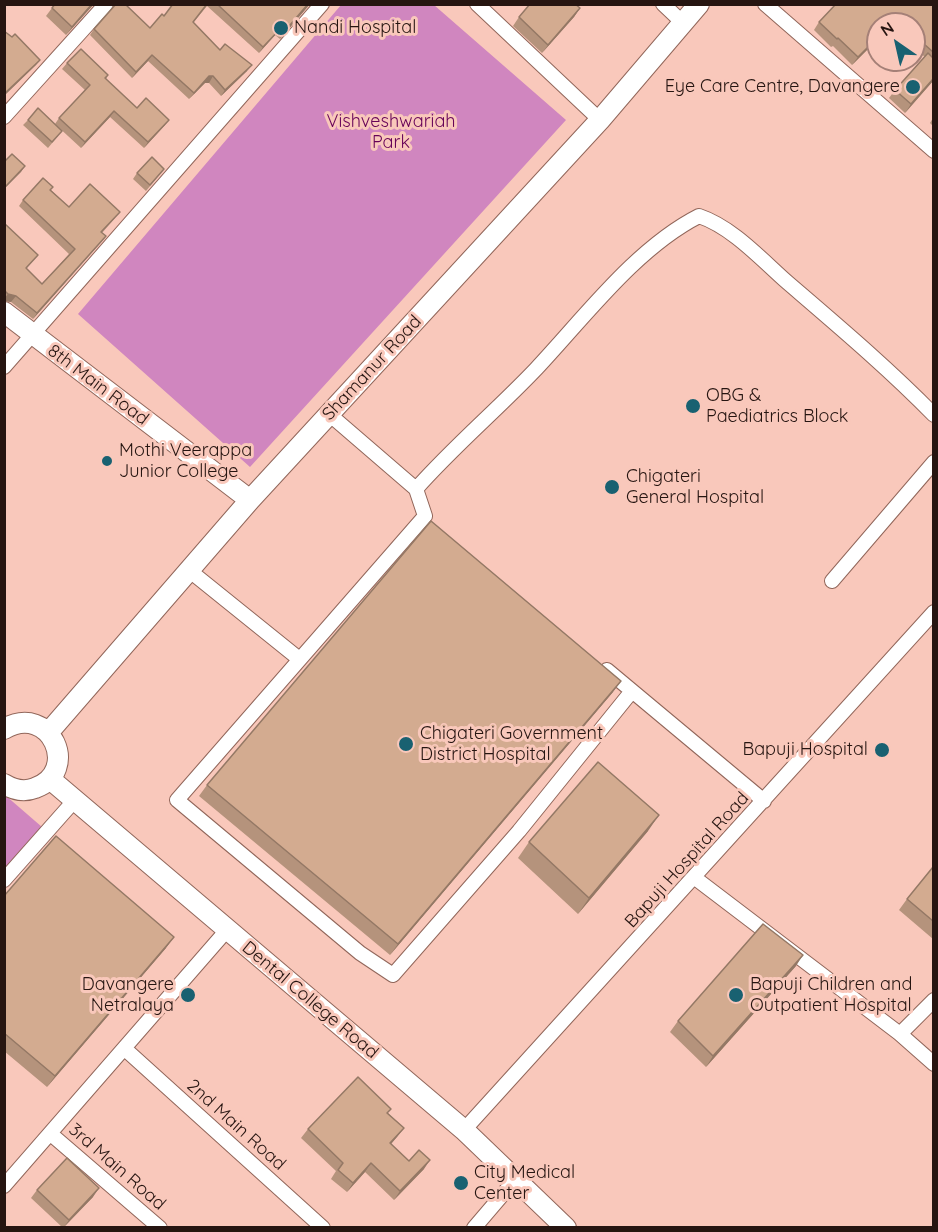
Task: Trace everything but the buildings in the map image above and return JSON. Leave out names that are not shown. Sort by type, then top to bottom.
[{"type":"main road","name":"Shamanur Road","points":[[48,733],[250,500],[600,120],[699,4]]},
{"type":"main road","name":"8th Main Road","points":[[4,312],[250,500]]},
{"type":"main road","points":[[4,729],[19,723],[29,723],[48,733],[57,747],[58,757],[57,766],[50,779],[28,790],[18,790],[4,784]]},
{"type":"main road","name":"Dental College Road","points":[[50,779],[464,1130],[566,1227]]},
{"type":"street","points":[[4,117],[106,4]]},
{"type":"street","points":[[4,367],[322,4]]},
{"type":"street","points":[[477,4],[600,120]]},
{"type":"street","points":[[663,4],[683,23]]},
{"type":"street","points":[[765,4],[933,151]]},
{"type":"street","points":[[416,489],[637,263],[680,226],[699,216],[716,222],[776,272],[881,365],[933,415]]},
{"type":"street","points":[[329,414],[416,489],[429,519],[298,658],[177,800],[360,953],[393,975],[519,831],[632,691]]},
{"type":"street","points":[[832,581],[933,462]]},
{"type":"street","points":[[190,571],[298,658]]},
{"type":"street","name":"Bapuji Hospital Road","points":[[464,1130],[695,878],[933,612]]},
{"type":"street","points":[[596,661],[764,801]]},
{"type":"street","points":[[4,880],[74,801]]},
{"type":"street","points":[[695,878],[900,1034],[933,1064]]},
{"type":"street","points":[[4,1186],[52,1135],[227,930]]},
{"type":"street","points":[[900,1034],[933,1000]]},
{"type":"street","name":"2nd Main Road","points":[[125,1049],[323,1227]]},
{"type":"street","name":"3rd Main Road","points":[[52,1135],[160,1227]]},
{"type":"street","points":[[474,1227],[515,1180]]},
{"type":"green space","name":"Vishveshwariah Park","points":[[341,5],[434,5],[566,120],[250,467],[78,314]]},
{"type":"green space","points":[[5,795],[42,827],[5,870]]},
{"type":"place","name":"Nandi Hospital","points":[[281,28]]},
{"type":"place","name":"Eye Care Centre, Davangere","points":[[913,87]]},
{"type":"place","name":"OBG & Paediatrics Block","points":[[693,406]]},
{"type":"place","name":"Mothi Veerappa Junior College","points":[[107,461]]},
{"type":"place","name":"Chigateri General Hospital","points":[[612,487]]},
{"type":"place","name":"Chigateri Government District Hospital","points":[[406,744]]},
{"type":"place","name":"Bapuji Hospital","points":[[882,750]]},
{"type":"place","name":"Davangere Netralaya","points":[[188,995]]},
{"type":"place","name":"Bapuji Children and Outpatient Hospital","points":[[736,995]]},
{"type":"place","name":"City Medical Center","points":[[461,1183]]}]
